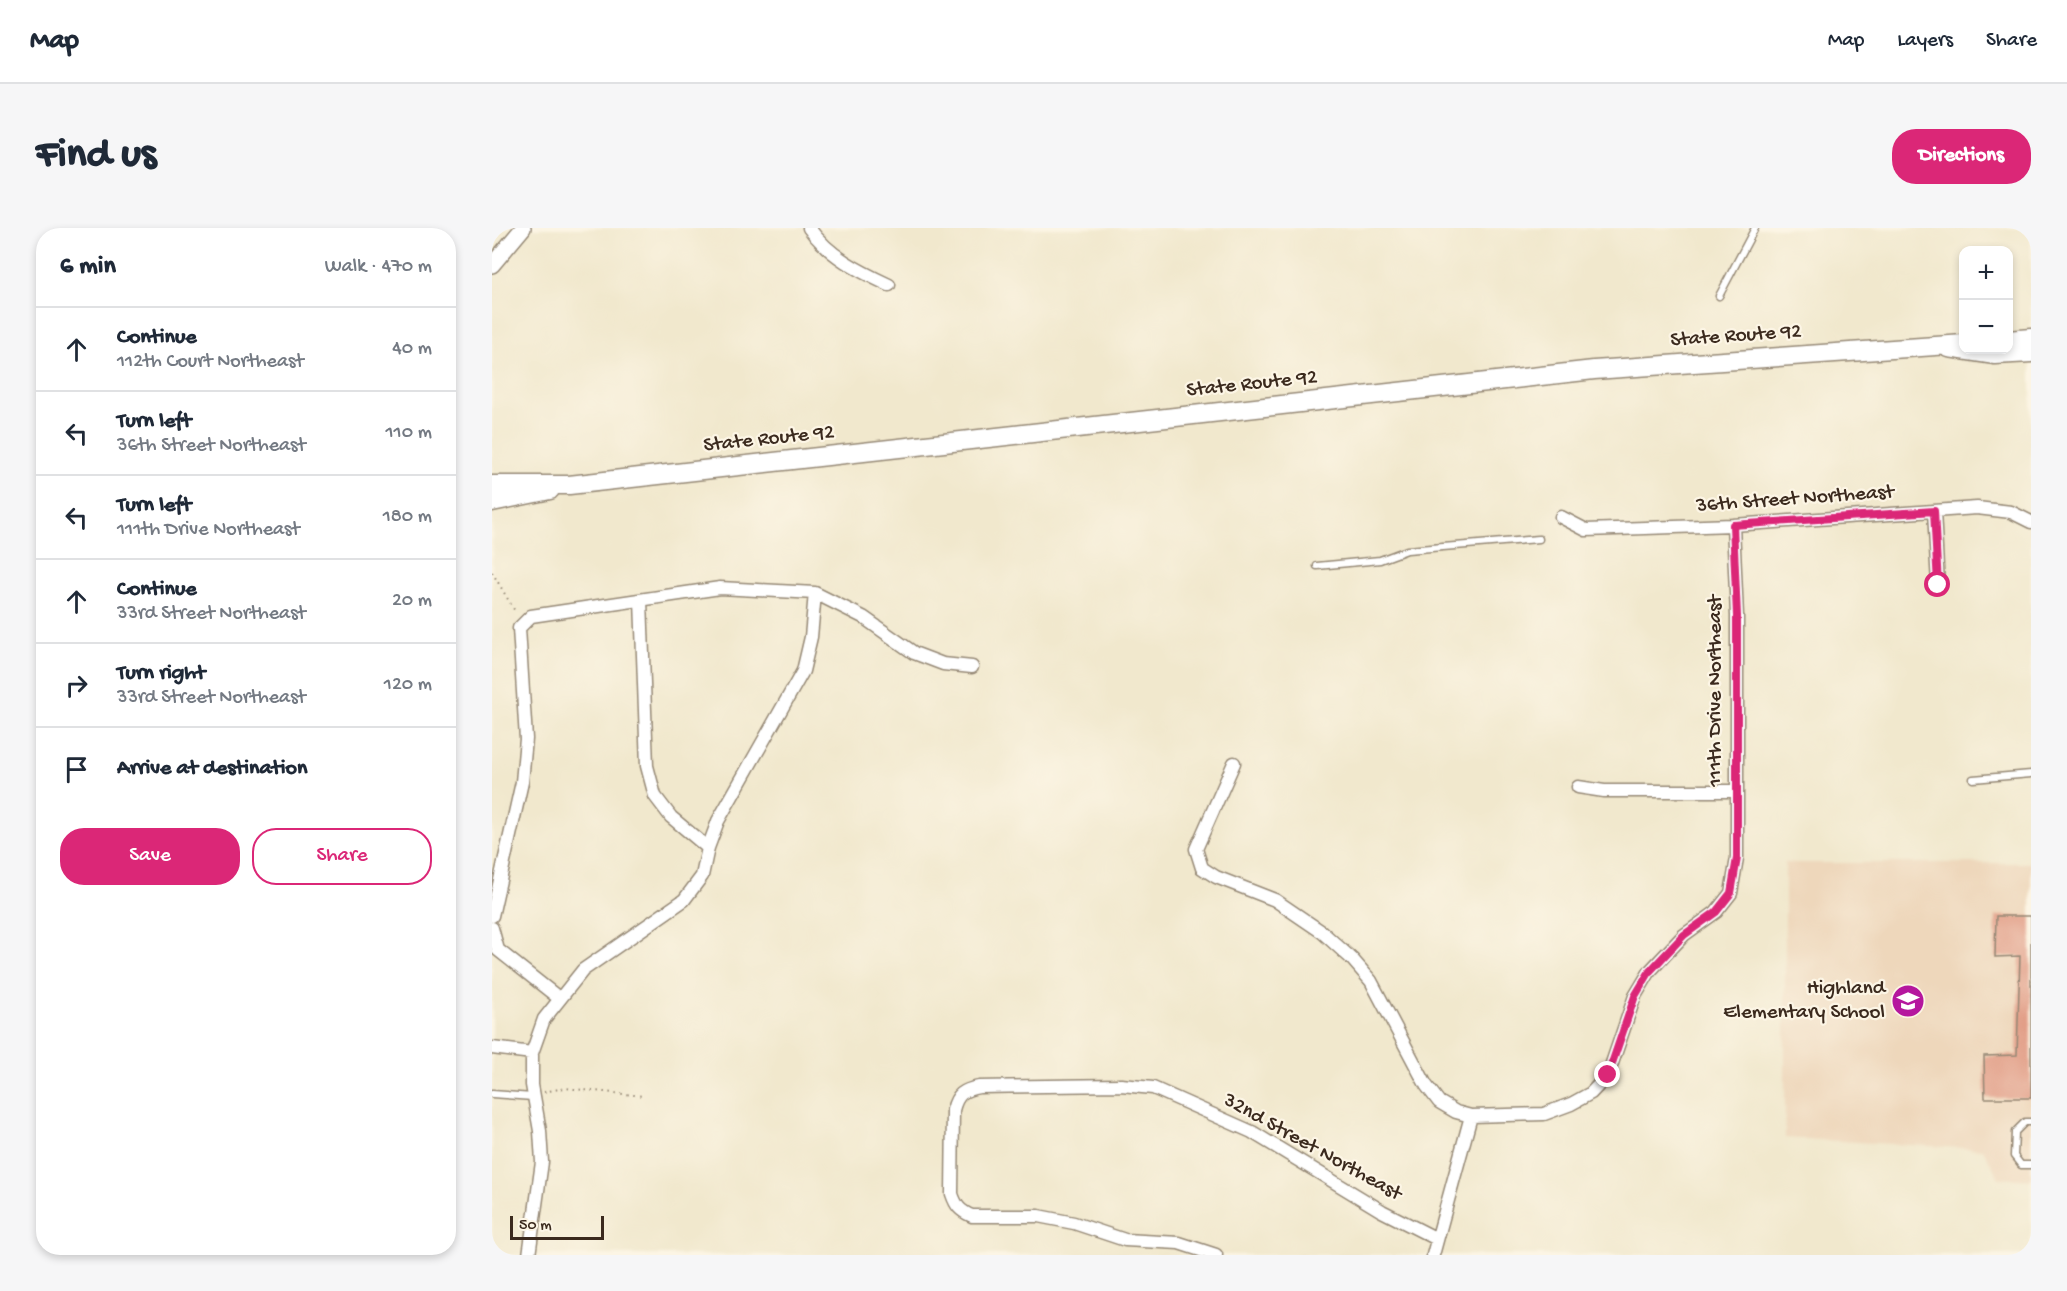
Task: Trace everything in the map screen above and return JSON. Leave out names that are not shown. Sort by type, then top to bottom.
[{"type":"main road","points":[[2013,340],[2031,338]]},
{"type":"main road","name":"State Route 92","points":[[492,485],[569,485],[1594,370],[1959,345]]},
{"type":"main road","name":"State Route 92","points":[[1941,347],[1995,355],[2031,353]]},
{"type":"main road","points":[[492,494],[569,485]]},
{"type":"main road","name":"State Route 92","points":[[492,502],[512,500],[569,485]]},
{"type":"street","points":[[492,266],[523,228]]},
{"type":"street","points":[[810,228],[816,237],[852,268],[889,285]]},
{"type":"street","name":"36th Street Northeast","points":[[1561,517],[1586,530],[1733,525],[1934,511],[1998,509],[2031,522]]},
{"type":"street","points":[[1934,511],[1938,585]]},
{"type":"street","name":"111th Drive Northeast","points":[[1471,1116],[1544,1114],[1571,1104],[1591,1093],[1608,1075],[1635,996],[1650,971],[1684,935],[1716,912],[1731,893],[1737,858],[1737,616],[1733,525]]},
{"type":"street","points":[[492,916],[522,782],[526,739],[519,628],[531,616],[720,588],[815,593],[862,617],[914,653],[943,664],[972,667]]},
{"type":"street","points":[[529,1255],[542,1162],[540,1131],[534,1098],[532,1053],[544,1019],[583,970],[684,900],[702,876],[708,848],[718,821],[802,670],[811,637],[815,593]]},
{"type":"street","points":[[641,600],[647,766],[655,796],[671,818],[708,848]]},
{"type":"street","points":[[1234,763],[1196,849],[1202,868],[1216,877],[1275,900],[1322,932],[1352,959],[1371,981],[1426,1085],[1439,1102],[1456,1112],[1471,1116],[1433,1255]]},
{"type":"street","points":[[1578,788],[1604,791],[1736,791]]},
{"type":"street","points":[[492,928],[498,950],[560,999]]},
{"type":"street","points":[[492,1048],[532,1053]]},
{"type":"street","name":"32nd Street Northeast","points":[[1216,1255],[1179,1243],[1125,1240],[1074,1223],[1038,1216],[972,1216],[962,1212],[955,1205],[952,1194],[953,1110],[956,1098],[964,1089],[979,1087],[1122,1085],[1153,1088],[1252,1132],[1382,1211],[1437,1239]]},
{"type":"lane","points":[[1719,296],[1755,228]]},
{"type":"lane","points":[[1317,566],[1380,560],[1407,550],[1539,539]]},
{"type":"lane","points":[[1972,780],[2031,774]]},
{"type":"lane","points":[[492,1094],[534,1098]]},
{"type":"lane","points":[[2031,1122],[2025,1122],[2015,1132],[2014,1156],[2021,1165],[2031,1165]]},
{"type":"path","points":[[492,572],[524,623]]},
{"type":"path","points":[[534,1098],[548,1090],[564,1088],[644,1096]]},
{"type":"shaded area","name":"Highland Elementary School","points":[[1785,863],[2031,863],[2031,1180],[1999,1178],[1983,1149],[1785,1138]]},
{"type":"building","points":[[1996,916],[2031,916],[2031,1098],[1985,1098],[1984,1056],[2017,1055],[2020,956],[1995,957]]},
{"type":"place","name":"Highland Elementary School","points":[[1908,1001]]},
{"type":"route","points":[[1608,1075],[1620,1047],[1635,996],[1650,971],[1684,935],[1716,912],[1731,893],[1737,858],[1737,616],[1733,525],[1934,511],[1938,585]]}]
